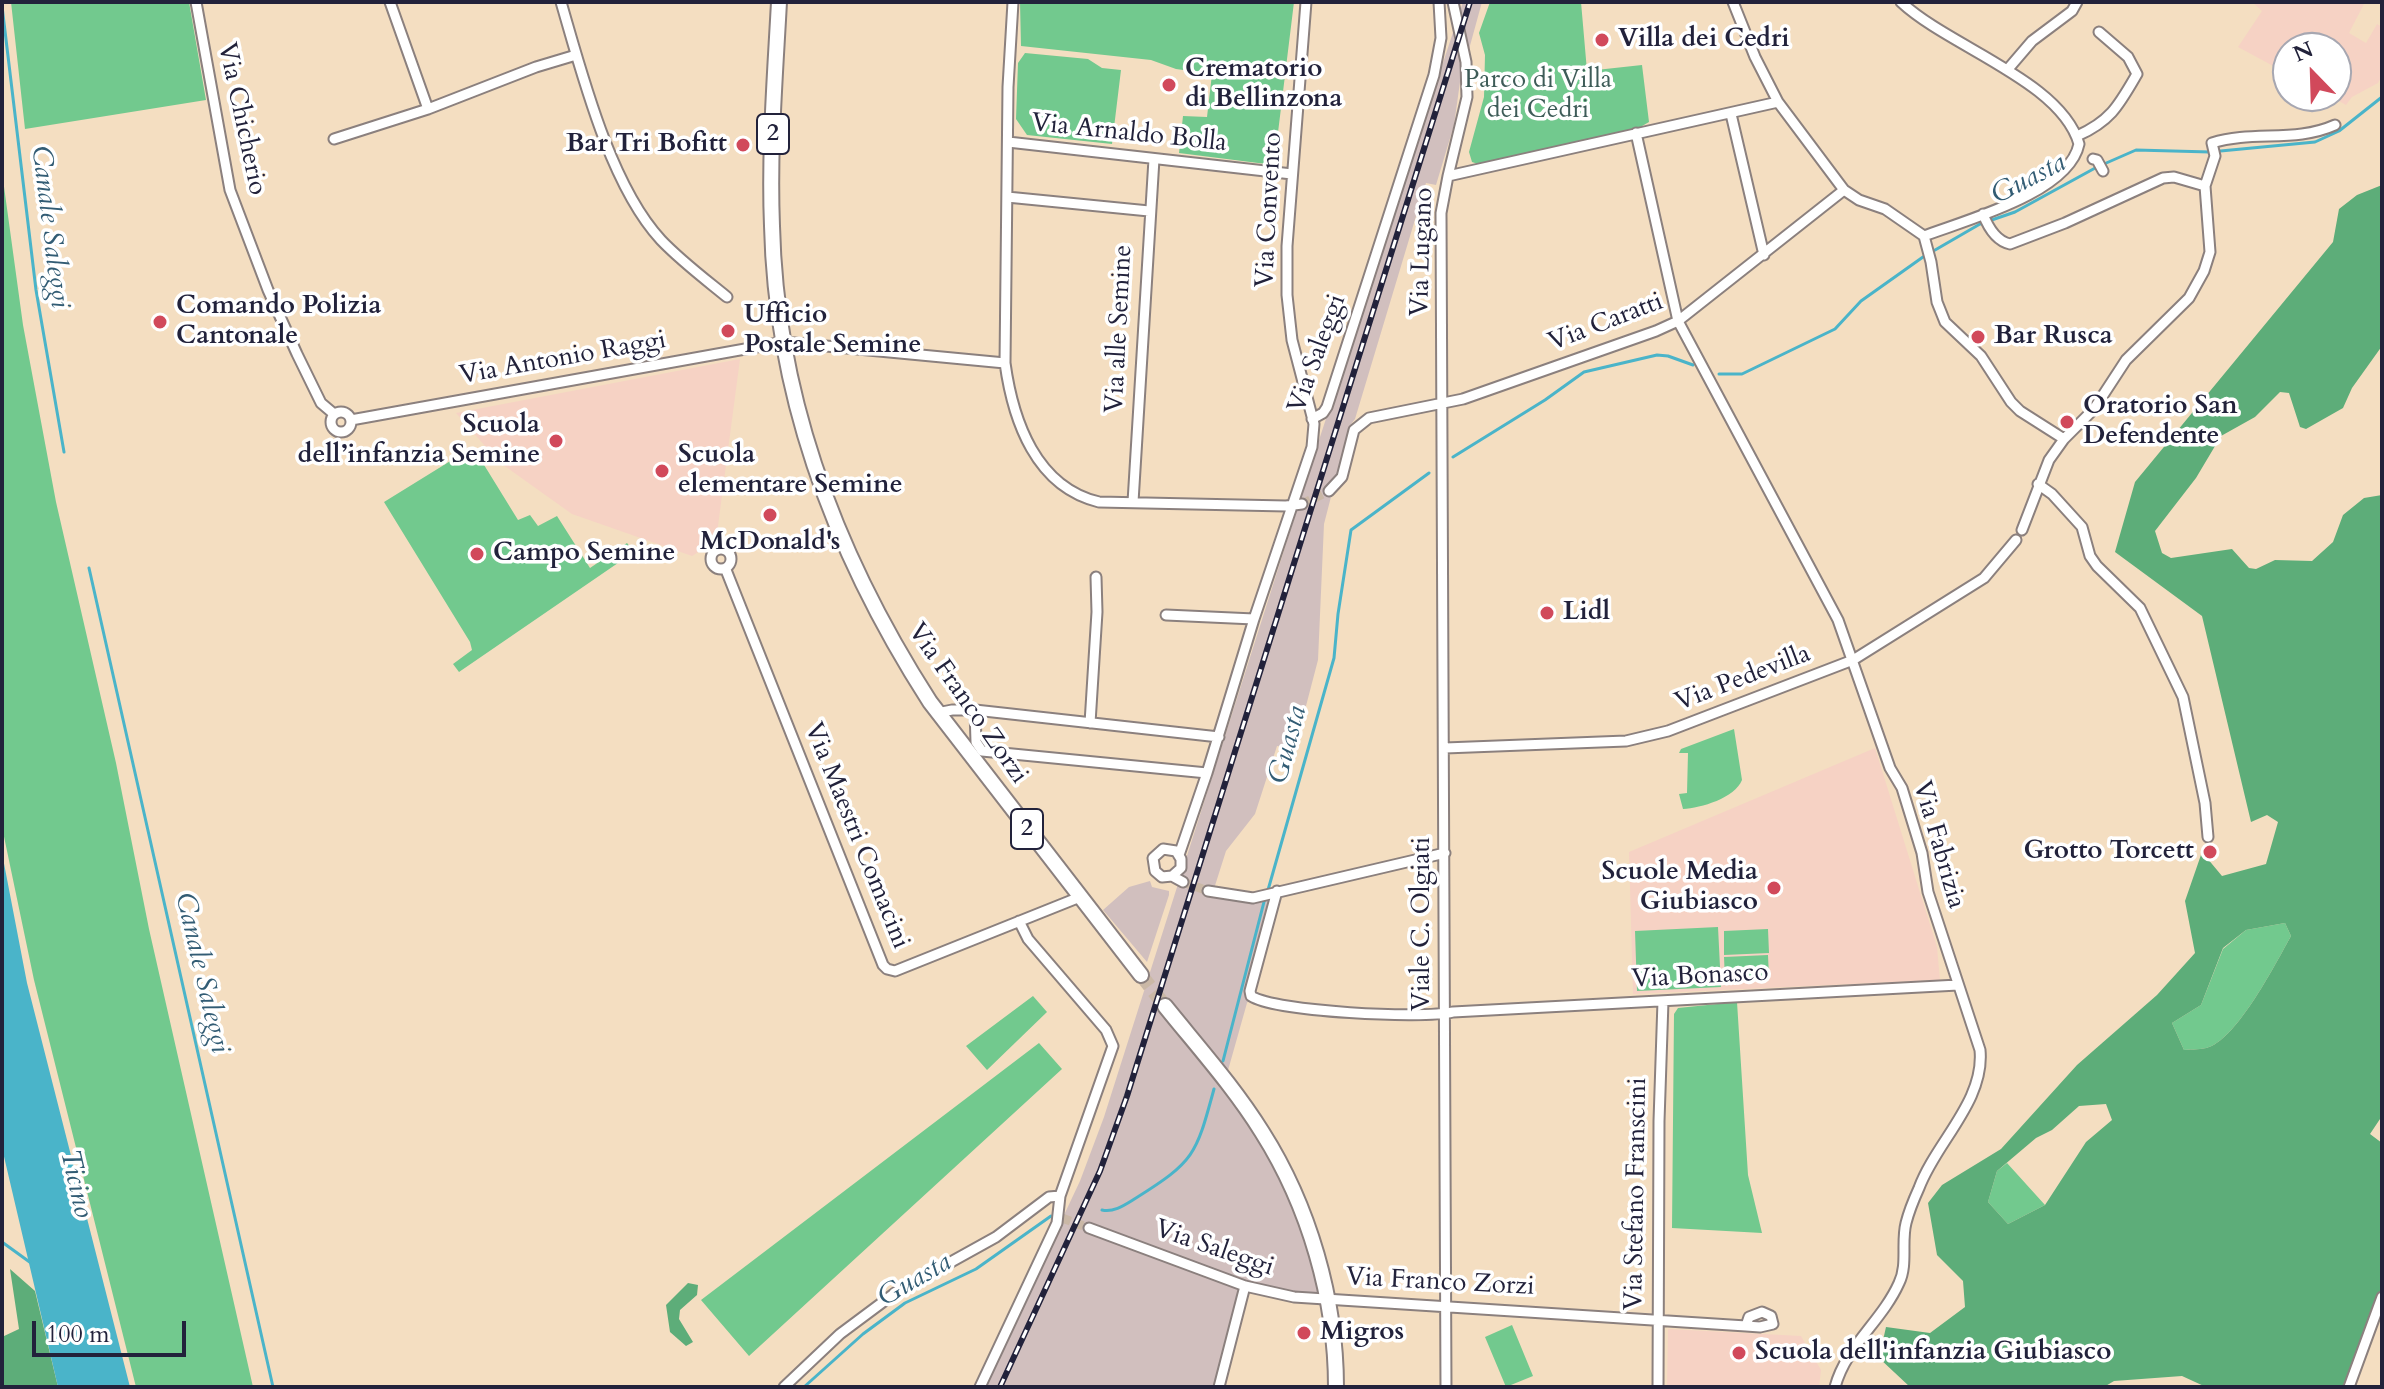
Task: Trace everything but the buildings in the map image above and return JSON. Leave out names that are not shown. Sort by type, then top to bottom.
[{"type":"main road","name":"Via Franco Zorzi","points":[[779,2],[771,215],[784,342],[804,433],[830,511],[864,590],[937,713],[1141,975]]},
{"type":"main road","name":"Via Franco Zorzi","points":[[1165,1006],[1249,1112],[1273,1151],[1304,1219],[1327,1300]]},
{"type":"main road","points":[[1327,1300],[1335,1352],[1336,1387]]},
{"type":"street","name":"Via Chicherio","points":[[196,2],[230,190],[268,290],[297,354],[321,403],[334,414]]},
{"type":"street","points":[[390,2],[428,109]]},
{"type":"street","points":[[561,2],[597,116],[637,208],[663,242],[727,297]]},
{"type":"street","points":[[1013,2],[1008,87],[1005,363],[1008,388],[1018,420],[1041,463],[1058,483],[1086,499],[1099,502],[1297,505]]},
{"type":"street","name":"Via Convento","points":[[1306,2],[1292,174],[1287,295],[1294,349],[1312,419]]},
{"type":"street","name":"Via Saleggi","points":[[1172,876],[1181,868],[1179,855],[1254,619],[1297,505],[1312,447],[1312,419],[1327,407],[1434,75],[1441,38],[1439,2]]},
{"type":"street","name":"Via Lugano","points":[[1443,460],[1441,213],[1467,97],[1466,62],[1453,2]]},
{"type":"street","points":[[1733,2],[1755,57],[1778,102],[1844,190],[1853,197],[1890,211],[1924,236],[1937,302],[1951,329],[1981,356],[2020,411],[2064,439]]},
{"type":"street","points":[[1901,2],[1932,27],[2008,69],[2054,106],[2077,136],[2079,144],[2070,166],[2059,177],[2013,202],[1924,236]]},
{"type":"street","points":[[2008,69],[2020,52],[2072,11],[2077,2]]},
{"type":"street","points":[[2077,136],[2097,127],[2116,110],[2137,74],[2128,57],[2099,32]]},
{"type":"street","points":[[334,139],[428,109],[536,67],[576,55]]},
{"type":"street","points":[[1448,176],[1778,102]]},
{"type":"street","points":[[1731,114],[1764,255]]},
{"type":"street","points":[[2022,530],[2049,460],[2064,439],[2094,409],[2126,360],[2194,291],[2210,252],[2205,186],[2214,147],[2234,137],[2311,134],[2335,125]]},
{"type":"street","name":"Via Fabrizia","points":[[1636,133],[1678,321],[1843,631],[1890,768],[1902,788],[1922,853],[1928,892],[1980,1050],[1977,1082],[1969,1101],[1926,1169],[1905,1224],[1901,1281],[1875,1322],[1855,1345],[1842,1366],[1835,1387]]},
{"type":"street","name":"Via Arnaldo Bolla","points":[[1008,142],[1292,174]]},
{"type":"street","points":[[2078,152],[2093,158],[2103,171]]},
{"type":"street","name":"Via alle Semine","points":[[1133,502],[1154,159]]},
{"type":"street","points":[[1983,214],[1988,226],[2003,242],[2010,244],[2163,178],[2174,177],[2205,186]]},
{"type":"street","name":"Via Caratti","points":[[1329,491],[1341,480],[1352,434],[1362,422],[1379,415],[1442,404],[1605,351],[1678,321],[1844,190]]},
{"type":"street","points":[[1007,197],[1149,211]]},
{"type":"street","name":"Via Antonio Raggi","points":[[351,420],[784,342],[1005,363]]},
{"type":"street","points":[[345,412],[351,420],[346,431],[336,431],[331,423],[334,414],[345,412]]},
{"type":"street","name":"Viale C. Olgiati","points":[[1443,460],[1446,1387]]},
{"type":"street","points":[[2038,484],[2052,494],[2082,527],[2090,556],[2097,566],[2140,608],[2183,697],[2205,803],[2208,837]]},
{"type":"street","name":"Via Pedevilla","points":[[1445,748],[1579,745],[1642,738],[1668,731],[1853,660],[1984,578],[2016,540]]},
{"type":"street","name":"Via Maestri Comacini","points":[[726,570],[883,965],[895,971],[1080,897]]},
{"type":"street","points":[[1090,723],[1097,612],[1096,577]]},
{"type":"street","points":[[1166,615],[1254,619]]},
{"type":"street","points":[[937,713],[975,710],[1219,737]]},
{"type":"street","points":[[975,710],[976,742],[982,751],[1207,773]]},
{"type":"street","points":[[1179,855],[1172,849],[1163,849],[1153,858],[1153,868],[1159,874],[1183,882]]},
{"type":"street","points":[[1208,891],[1253,898],[1445,853]]},
{"type":"street","name":"Via Bonasco","points":[[1274,892],[1251,983],[1251,996],[1280,1004],[1347,1013],[1430,1016],[1958,985]]},
{"type":"street","points":[[980,1387],[1060,1218],[1060,1196],[1113,1046],[1106,1030],[1030,942],[1019,921]]},
{"type":"street","name":"Via Stefano Franscini","points":[[1658,1387],[1659,1121],[1663,1001]]},
{"type":"street","points":[[784,1387],[840,1334],[895,1293],[996,1237],[1049,1197],[1060,1196]]},
{"type":"street","name":"Via Saleggi","points":[[1089,1228],[1245,1286],[1294,1297],[1327,1300]]},
{"type":"street","points":[[1219,1387],[1245,1286]]},
{"type":"street","points":[[2349,1387],[2382,1297]]},
{"type":"street","name":"Via Franco Zorzi","points":[[1327,1300],[1746,1326]]},
{"type":"shaded area","points":[[1463,2],[1482,2],[1460,82],[1454,125],[1436,185],[1426,183],[1355,419],[1349,427],[1324,524],[1318,660],[1295,748],[1277,746],[1255,814],[1226,851],[1212,895],[1271,899],[1251,996],[1225,1081],[1273,1151],[1327,1300],[1245,1286],[1219,1387],[983,1387],[1080,1181],[1104,1117],[1320,437]]},
{"type":"shaded area","points":[[2252,2],[2365,2],[2350,32],[2272,32],[2272,65],[2238,47],[2262,11]]},
{"type":"shaded area","points":[[2377,24],[2382,27],[2382,76],[2378,83],[2352,97],[2352,35],[2366,43]]},
{"type":"shaded area","points":[[740,359],[716,541],[692,556],[572,514],[499,462],[456,413]]},
{"type":"shaded area","name":"Scuole Media Giubiasco","points":[[1875,748],[1937,947],[1940,980],[1633,994],[1629,852]]},
{"type":"shaded area","points":[[1150,881],[1152,887],[1169,891],[1169,895],[1147,962],[1103,910],[1129,887]]},
{"type":"shaded area","name":"Scuola dell'infanzia Giubiasco","points":[[1668,1329],[1801,1336],[1821,1370],[1819,1387],[1667,1387]]},
{"type":"green space","points":[[11,2],[189,2],[206,100],[25,129]]},
{"type":"green space","points":[[1020,2],[1294,2],[1274,165],[1179,153],[1183,116],[1207,117],[1212,74],[1176,69],[1151,60],[1021,46]]},
{"type":"green space","name":"Parco di Villa dei Cedri","points":[[1490,2],[1581,2],[1587,71],[1642,65],[1649,122],[1637,129],[1481,165],[1472,162],[1469,152],[1484,97],[1485,55],[1479,33]]},
{"type":"green space","points":[[1025,53],[1088,59],[1102,68],[1121,70],[1112,144],[1027,135],[1016,119],[1018,63]]},
{"type":"green space","points":[[2,172],[23,325],[56,502],[253,1387],[136,1387],[34,980],[2,827]]},
{"type":"green space","points":[[2382,185],[2382,346],[2352,388],[2343,408],[2306,429],[2300,427],[2289,393],[2280,392],[2255,417],[2221,436],[2196,478],[2155,531],[2162,553],[2171,558],[2232,549],[2249,568],[2256,569],[2275,560],[2312,561],[2333,542],[2343,515],[2364,498],[2382,495],[2382,1116],[2370,1134],[2382,1143],[2382,1297],[2349,1387],[2206,1387],[2182,1376],[2114,1381],[2104,1387],[1910,1387],[1879,1358],[1886,1327],[1930,1333],[1965,1307],[1963,1281],[1937,1255],[1928,1203],[1942,1185],[2001,1149],[2077,1065],[2157,995],[2195,953],[2185,901],[2202,852],[2222,876],[2266,864],[2278,822],[2267,815],[2251,822],[2202,616],[2115,552],[2135,482],[2333,242],[2339,209],[2357,195]],"holes":[[[2285,923],[2291,936],[2244,1015],[2220,1040],[2206,1048],[2184,1050],[2172,1023],[2201,1005],[2223,948],[2246,930]],[[2106,1104],[2112,1120],[2086,1142],[2045,1205],[2008,1224],[1988,1202],[1997,1171],[2079,1106]]]},
{"type":"green space","name":"Campo Semine","points":[[473,447],[518,520],[530,515],[538,526],[557,516],[590,568],[627,543],[634,552],[459,672],[453,664],[472,650],[470,642],[384,502]]},
{"type":"green space","points":[[1734,729],[1742,780],[1732,792],[1717,801],[1683,809],[1679,794],[1687,793],[1688,753],[1679,753],[1681,749]]},
{"type":"green space","points":[[2285,923],[2291,936],[2244,1015],[2220,1040],[2206,1048],[2184,1050],[2172,1023],[2201,1005],[2223,949],[2246,930]]},
{"type":"green space","points":[[1718,927],[1721,987],[1637,991],[1635,931]]},
{"type":"green space","points":[[1768,929],[1769,953],[1724,955],[1724,931]]},
{"type":"green space","points":[[1768,955],[1769,978],[1725,980],[1724,957]]},
{"type":"green space","points":[[1033,996],[1047,1012],[987,1070],[966,1046]]},
{"type":"green space","points":[[1737,1002],[1748,1175],[1762,1233],[1672,1228],[1674,1014],[1678,1008]]},
{"type":"green space","points":[[1039,1043],[1062,1069],[749,1356],[701,1300]]},
{"type":"green space","points":[[2007,1163],[2045,1205],[2008,1224],[1988,1202],[1997,1171]]},
{"type":"green space","points":[[10,1269],[35,1291],[58,1387],[2,1387],[2,1337],[19,1329]]},
{"type":"green space","points":[[688,1283],[698,1285],[697,1295],[680,1310],[679,1319],[693,1342],[686,1346],[670,1332],[666,1305]]},
{"type":"green space","points":[[1512,1325],[1533,1376],[1506,1387],[1485,1337]]},
{"type":"water","name":"Ticino","points":[[2,853],[27,983],[130,1387],[58,1387],[2,1148]]},
{"type":"waterway","name":"Canale Saleggi","points":[[2,6],[36,290],[64,452]]},
{"type":"waterway","name":"Guasta","points":[[2104,164],[2136,150],[2210,152],[2315,142],[2339,131],[2382,97]]},
{"type":"waterway","name":"Guasta","points":[[1719,374],[1742,374],[1835,329],[1861,301],[1923,257],[1980,224],[2015,212],[2097,167]]},
{"type":"waterway","name":"Guasta","points":[[1453,457],[1584,372],[1657,355],[1693,365]]},
{"type":"waterway","name":"Guasta","points":[[1268,890],[1334,658],[1351,530],[1429,473]]},
{"type":"waterway","name":"Canale Saleggi","points":[[89,568],[273,1387]]},
{"type":"waterway","name":"Guasta","points":[[1223,1061],[1265,898]]},
{"type":"waterway","points":[[1102,1210],[1124,1205],[1182,1165],[1203,1129],[1214,1089]]},
{"type":"waterway","name":"Guasta","points":[[804,1387],[863,1334],[905,1303],[976,1269],[1051,1216]]},
{"type":"waterway","points":[[2,1242],[31,1263]]},
{"type":"tunnel","points":[[1302,504],[1329,491]]},
{"type":"tunnel","points":[[1183,882],[1208,891]]},
{"type":"tunnel","points":[[1141,975],[1165,1006]]},
{"type":"tunnel","points":[[1062,1218],[1089,1228]]},
{"type":"railway","points":[[1000,1387],[1100,1171],[1127,1096],[1470,2]]},
{"type":"place","name":"Villa dei Cedri","points":[[1602,40]]},
{"type":"place","name":"Crematorio di Bellinzona","points":[[1169,85]]},
{"type":"place","name":"Bar Tri Bofitt","points":[[743,145]]},
{"type":"place","name":"Comando Polizia Cantonale","points":[[160,322]]},
{"type":"place","name":"Ufficio Postale Semine","points":[[728,331]]},
{"type":"place","name":"Bar Rusca","points":[[1978,337]]},
{"type":"place","name":"Oratorio San Defendente","points":[[2067,422]]},
{"type":"place","name":"Scuola dell’infanzia Semine","points":[[556,441]]},
{"type":"place","name":"Scuola elementare Semine","points":[[662,471]]},
{"type":"place","name":"McDonald's","points":[[770,515]]},
{"type":"place","name":"Campo Semine","points":[[477,554]]},
{"type":"place","name":"Lidl","points":[[1547,613]]},
{"type":"place","name":"Grotto Torcett","points":[[2210,852]]},
{"type":"place","name":"Scuole Media Giubiasco","points":[[1774,888]]},
{"type":"place","name":"Migros","points":[[1304,1333]]},
{"type":"place","name":"Scuola dell'infanzia Giubiasco","points":[[1739,1353]]}]
